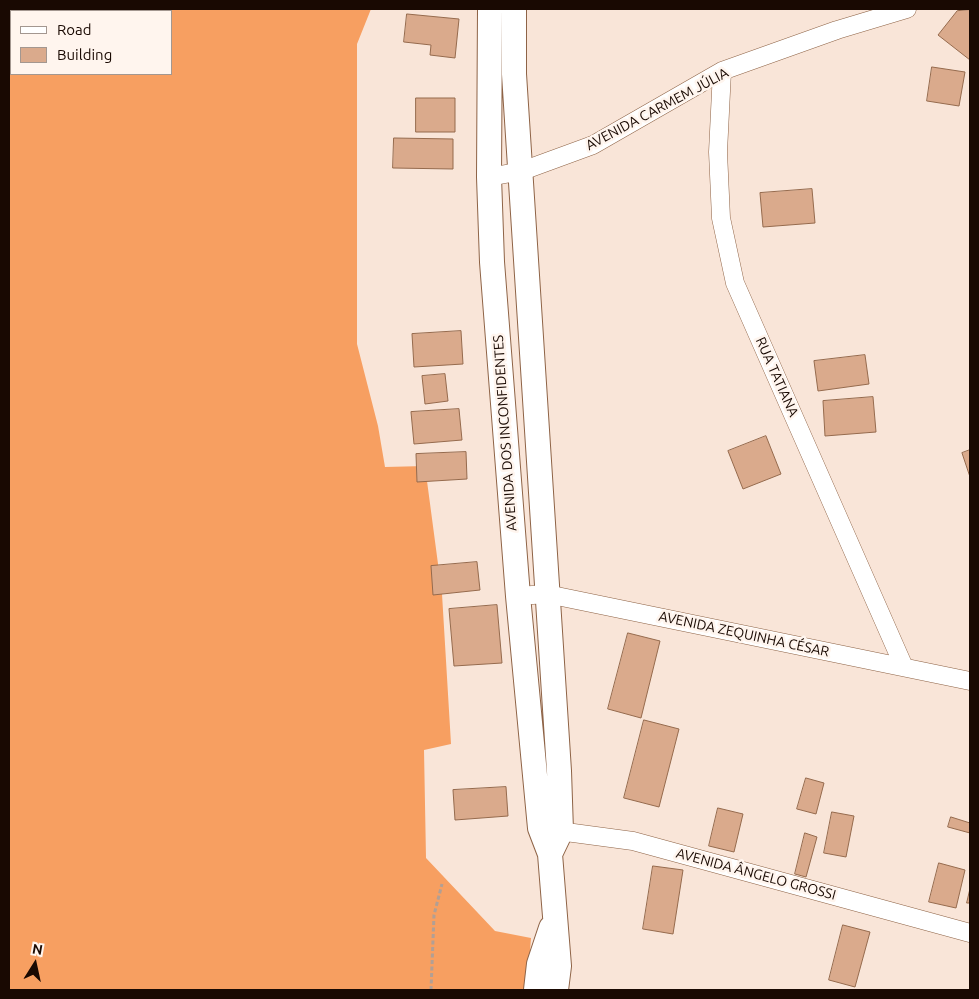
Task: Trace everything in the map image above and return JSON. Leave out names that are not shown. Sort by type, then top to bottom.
[{"type":"street","name":"AVENIDA DOS INCONFIDENTES","points":[[490,9],[489,176],[492,262],[518,596],[537,774],[551,830]]},
{"type":"street","name":"AVENIDA DOS INCONFIDENTES","points":[[514,9],[514,74],[522,170],[547,594],[560,771],[551,830],[550,854],[558,966],[556,990]]},
{"type":"street","name":"AVENIDA CARMEM JÚLIA","points":[[489,176],[522,170],[594,146],[722,72],[837,30],[907,9]]},
{"type":"street","name":"RUA TATIANA","points":[[722,72],[718,152],[721,218],[735,282],[904,667]]},
{"type":"street","name":"AVENIDA ZEQUINHA CÉSAR","points":[[518,596],[547,594],[970,681]]},
{"type":"street","name":"AVENIDA ÂNGELO GROSSI","points":[[551,830],[633,841],[970,933]]},
{"type":"street","name":"AVENIDA DOS INCONFIDENTES","points":[[536,990],[539,964],[554,919]]},
{"type":"path","points":[[431,990],[434,915],[442,884]]},
{"type":"shaded area","points":[[9,9],[371,9],[357,44],[357,344],[378,426],[385,467],[425,466],[442,594],[451,744],[424,750],[426,858],[495,931],[531,938],[527,990],[9,990]]},
{"type":"building","points":[[970,10],[970,60],[938,35],[957,11]]},
{"type":"building","points":[[407,14],[459,19],[455,58],[430,55],[431,45],[404,42]]},
{"type":"building","points":[[932,67],[965,72],[959,106],[927,101]]},
{"type":"building","points":[[416,98],[455,98],[455,132],[416,132]]},
{"type":"building","points":[[394,138],[453,139],[453,169],[393,168]]},
{"type":"building","points":[[812,189],[815,223],[763,227],[760,193]]},
{"type":"building","points":[[461,331],[463,364],[414,367],[412,334]]},
{"type":"building","points":[[865,355],[869,384],[818,391],[814,361]]},
{"type":"building","points":[[445,374],[448,401],[425,404],[422,376]]},
{"type":"building","points":[[873,397],[876,432],[825,436],[823,401]]},
{"type":"building","points":[[459,409],[462,440],[414,444],[411,412]]},
{"type":"building","points":[[766,436],[781,474],[743,489],[728,451]]},
{"type":"building","points":[[970,450],[970,477],[962,453]]},
{"type":"building","points":[[466,452],[467,479],[417,482],[416,454]]},
{"type":"building","points":[[477,562],[480,590],[433,595],[431,566]]},
{"type":"building","points":[[497,605],[502,663],[454,666],[449,609]]},
{"type":"building","points":[[628,633],[660,641],[641,718],[608,709]]},
{"type":"building","points":[[644,720],[679,729],[659,807],[624,798]]},
{"type":"building","points":[[806,778],[824,783],[816,814],[797,809]]},
{"type":"building","points":[[506,787],[508,816],[455,820],[453,790]]},
{"type":"building","points":[[718,808],[743,814],[734,852],[709,846]]},
{"type":"building","points":[[832,812],[854,816],[846,857],[824,853]]},
{"type":"building","points":[[951,817],[970,823],[970,833],[948,827]]},
{"type":"building","points":[[805,833],[817,837],[806,877],[795,874]]},
{"type":"building","points":[[939,863],[965,870],[956,908],[929,902]]},
{"type":"building","points":[[653,866],[683,870],[673,934],[643,929]]},
{"type":"building","points":[[970,889],[970,903],[967,903]]},
{"type":"building","points":[[843,925],[870,932],[855,987],[829,980]]}]
